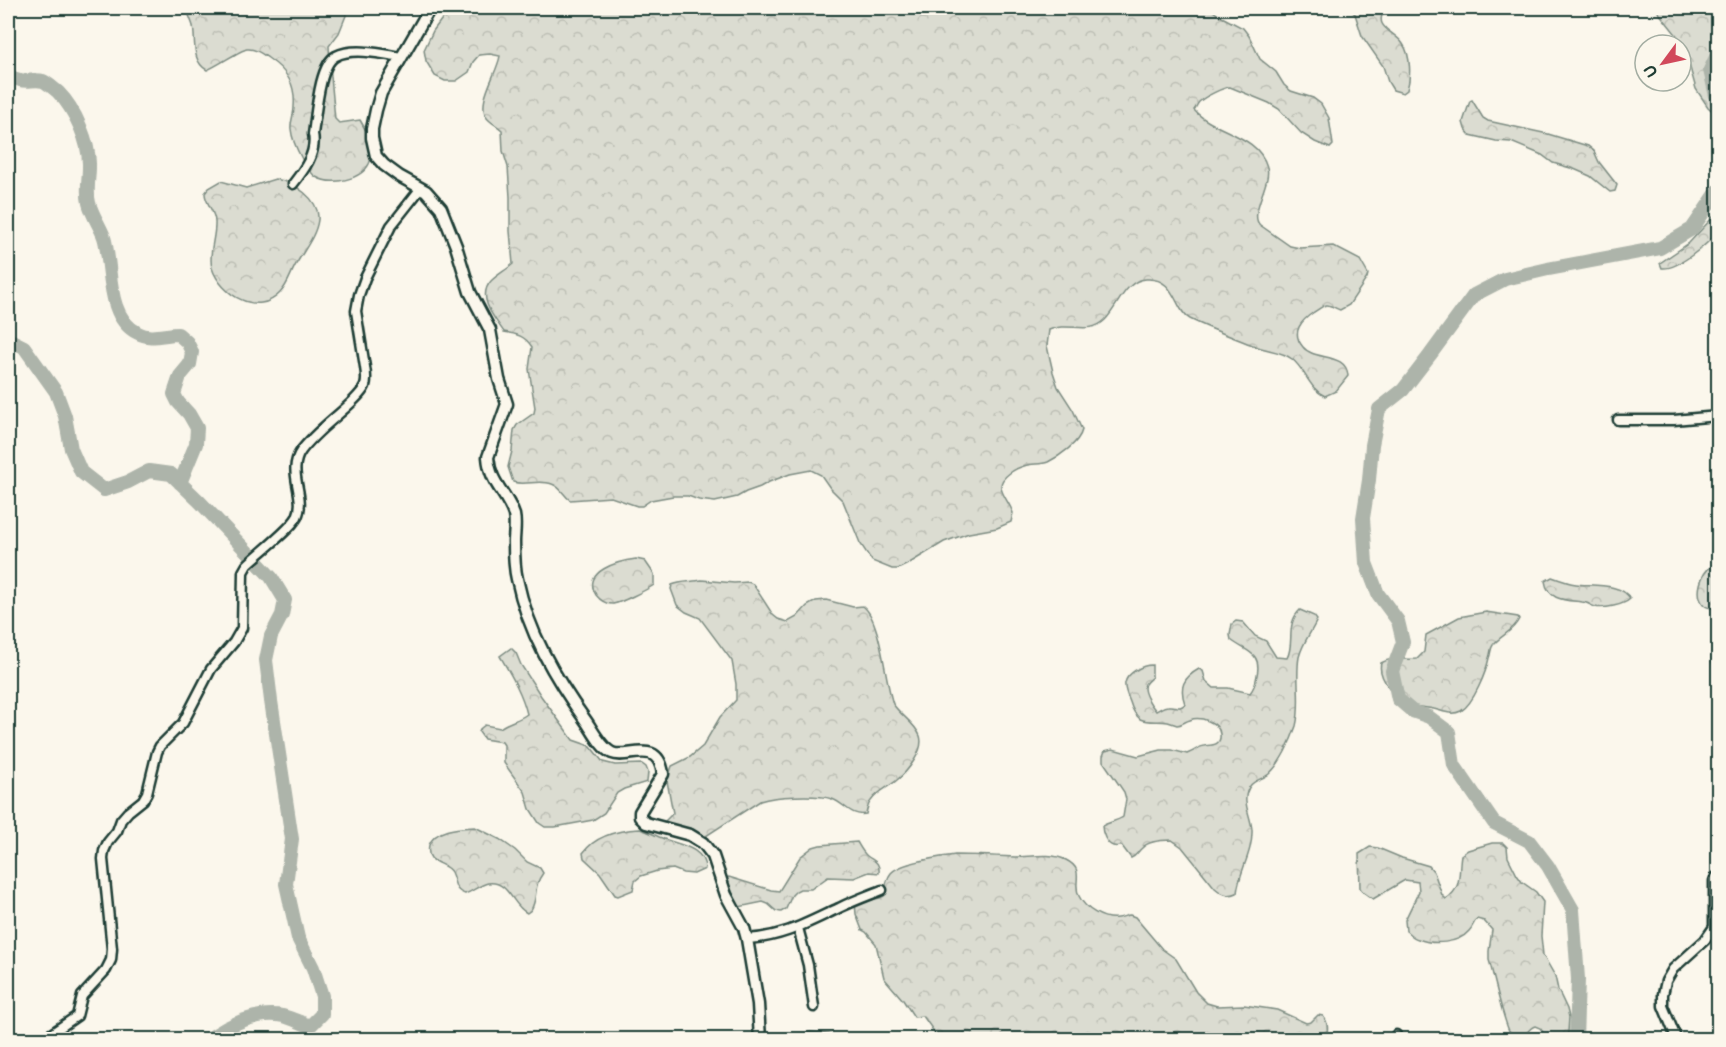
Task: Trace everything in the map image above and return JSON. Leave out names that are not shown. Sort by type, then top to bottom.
[{"type":"main road","points":[[430,8],[381,93],[372,138],[376,156],[399,176],[435,199],[441,208],[470,292],[490,330],[499,379],[507,404],[489,458],[489,465],[493,480],[510,506],[514,518],[516,577],[538,643],[556,676],[608,750],[618,754],[645,752],[655,756],[660,762],[663,774],[640,812],[644,822],[690,835],[708,848],[716,862],[726,895],[744,928],[747,939],[758,1005],[760,1040]]},
{"type":"street","points":[[292,184],[310,159],[322,78],[330,60],[336,56],[363,52],[401,57]]},
{"type":"street","points":[[42,1040],[74,1019],[79,1012],[82,996],[106,970],[111,960],[104,850],[128,812],[143,800],[147,793],[160,746],[183,723],[211,669],[234,642],[242,628],[242,584],[243,572],[247,565],[297,518],[300,505],[297,493],[298,456],[365,386],[366,376],[356,310],[358,295],[391,226],[421,188]]},
{"type":"street","points":[[1618,420],[1674,420],[1719,416]]},
{"type":"street","points":[[1677,1040],[1663,1005],[1666,981],[1680,963],[1705,940],[1714,927],[1714,881],[1719,876]]},
{"type":"street","points":[[747,939],[765,938],[798,928],[842,906],[882,890]]},
{"type":"street","points":[[798,928],[808,965],[814,1007]]},
{"type":"green space","points":[[186,8],[349,8],[339,33],[329,46],[335,119],[339,123],[360,120],[368,135],[372,153],[365,170],[345,180],[329,181],[316,177],[302,159],[292,137],[294,99],[292,85],[285,73],[275,63],[256,50],[250,49],[239,52],[207,70],[196,56],[193,26]]},
{"type":"green space","points":[[450,8],[1209,8],[1243,28],[1260,59],[1276,72],[1284,85],[1291,91],[1313,98],[1321,104],[1329,118],[1333,145],[1330,148],[1301,133],[1279,109],[1230,87],[1205,98],[1194,110],[1203,118],[1255,147],[1262,156],[1268,174],[1258,206],[1257,220],[1260,225],[1290,246],[1300,248],[1333,246],[1360,260],[1368,274],[1349,305],[1340,310],[1329,305],[1324,306],[1305,319],[1298,331],[1299,342],[1303,347],[1315,354],[1342,363],[1348,376],[1336,391],[1325,396],[1315,389],[1288,356],[1258,347],[1190,319],[1185,315],[1169,288],[1163,283],[1146,279],[1139,281],[1127,289],[1110,315],[1099,325],[1049,330],[1047,346],[1053,372],[1058,387],[1073,410],[1082,430],[1073,444],[1058,456],[1045,463],[1021,467],[1003,480],[1001,487],[1013,513],[1011,522],[944,542],[898,569],[872,561],[860,543],[843,501],[821,475],[811,470],[790,474],[737,497],[715,502],[688,496],[673,496],[651,500],[642,506],[611,497],[570,500],[552,484],[513,482],[508,467],[514,430],[517,425],[534,413],[535,408],[529,369],[532,347],[520,336],[504,332],[488,308],[485,294],[491,281],[513,264],[508,167],[503,151],[502,130],[487,118],[484,111],[485,96],[500,56],[479,55],[469,72],[456,81],[445,81],[435,76],[426,61],[424,50],[433,31]]},
{"type":"green space","points":[[1348,8],[1386,8],[1381,20],[1383,25],[1403,44],[1409,60],[1408,85],[1407,90],[1403,93],[1393,90],[1383,66],[1362,36],[1355,14]]},
{"type":"green space","points":[[1655,8],[1714,9],[1718,25],[1718,116],[1708,107],[1696,89],[1693,78],[1693,33],[1675,33]]},
{"type":"green space","points":[[1472,100],[1483,118],[1488,121],[1548,134],[1588,146],[1594,151],[1599,162],[1617,185],[1615,191],[1610,192],[1590,176],[1553,163],[1542,155],[1511,142],[1470,135],[1463,122]]},
{"type":"green space","points":[[275,179],[297,188],[310,199],[318,212],[317,226],[280,293],[271,300],[251,303],[241,300],[223,287],[212,268],[215,222],[205,193],[221,181],[246,188]]},
{"type":"green space","points":[[1718,209],[1718,232],[1684,261],[1669,268],[1662,268],[1660,263],[1689,243]]},
{"type":"green space","points":[[636,559],[645,561],[654,574],[654,585],[616,603],[607,603],[599,599],[593,587],[598,574],[612,565]]},
{"type":"green space","points":[[1712,566],[1718,566],[1718,608],[1704,605],[1699,595],[1702,579]]},
{"type":"green space","points":[[1552,577],[1573,584],[1614,588],[1621,590],[1630,599],[1619,605],[1595,607],[1585,602],[1559,598],[1547,588],[1545,581]]},
{"type":"green space","points":[[702,580],[753,584],[773,615],[788,622],[816,601],[826,600],[853,607],[863,606],[869,613],[878,637],[893,704],[915,727],[921,742],[918,754],[906,772],[874,798],[868,805],[866,814],[852,812],[832,799],[796,796],[760,801],[703,838],[664,822],[673,813],[667,781],[672,766],[690,757],[703,746],[720,717],[736,700],[732,661],[700,618],[677,605],[671,589],[675,584]]},
{"type":"green space","points":[[1300,610],[1314,616],[1317,620],[1299,657],[1296,726],[1278,764],[1269,774],[1252,784],[1247,791],[1246,802],[1252,838],[1237,893],[1225,894],[1215,888],[1182,847],[1172,840],[1148,844],[1131,858],[1122,846],[1108,843],[1102,826],[1123,817],[1126,799],[1124,792],[1103,761],[1105,751],[1113,749],[1138,756],[1161,750],[1187,754],[1200,747],[1213,745],[1219,742],[1220,738],[1216,726],[1204,720],[1194,719],[1177,725],[1140,719],[1134,711],[1126,690],[1126,679],[1140,668],[1152,665],[1152,677],[1145,684],[1144,690],[1156,711],[1166,706],[1183,706],[1185,704],[1182,693],[1184,684],[1189,676],[1199,669],[1203,671],[1206,681],[1214,688],[1228,688],[1250,693],[1256,680],[1257,662],[1252,653],[1231,640],[1232,624],[1236,621],[1243,622],[1255,636],[1266,641],[1276,657],[1287,658],[1291,628]]},
{"type":"green space","points":[[1486,612],[1519,619],[1514,627],[1491,648],[1479,687],[1466,707],[1461,711],[1450,713],[1414,706],[1394,694],[1382,675],[1381,663],[1394,659],[1417,659],[1424,652],[1426,635],[1459,617]]},
{"type":"green space","points":[[1718,642],[1718,676],[1712,659]]},
{"type":"green space","points":[[511,648],[541,696],[573,740],[590,746],[603,762],[615,765],[642,764],[648,772],[647,782],[617,793],[604,813],[593,820],[555,827],[545,827],[539,823],[530,809],[525,792],[504,763],[504,745],[502,742],[484,739],[479,732],[485,725],[500,728],[527,714],[519,691],[500,656]]},
{"type":"green space","points":[[475,827],[499,839],[527,862],[540,868],[543,873],[531,910],[527,913],[506,889],[495,883],[485,884],[465,894],[461,892],[449,870],[430,856],[429,845],[437,835],[449,830]]},
{"type":"green space","points":[[640,829],[697,852],[704,862],[705,869],[694,874],[673,869],[657,871],[641,876],[635,881],[633,890],[615,895],[600,873],[584,858],[583,853],[601,838]]},
{"type":"green space","points":[[857,842],[866,855],[878,864],[879,873],[869,872],[854,878],[828,877],[811,889],[796,891],[786,909],[781,912],[763,902],[739,907],[726,878],[779,891],[800,857],[813,847]]},
{"type":"green space","points":[[1492,843],[1503,843],[1507,847],[1508,857],[1517,875],[1522,882],[1536,892],[1543,902],[1541,936],[1543,955],[1555,976],[1558,990],[1567,1009],[1569,1017],[1566,1039],[1543,1039],[1543,1032],[1535,1026],[1520,1037],[1511,1034],[1508,1030],[1489,960],[1492,930],[1484,921],[1477,919],[1470,930],[1452,941],[1438,943],[1424,941],[1406,931],[1405,920],[1419,891],[1418,882],[1405,880],[1373,899],[1360,888],[1359,854],[1370,847],[1378,848],[1429,866],[1446,899],[1457,885],[1461,855],[1468,850]]},
{"type":"green space","points":[[955,855],[1047,856],[1066,860],[1077,872],[1077,891],[1082,901],[1095,913],[1106,917],[1119,918],[1130,915],[1135,917],[1162,949],[1176,959],[1196,992],[1207,1003],[1217,1006],[1244,1005],[1277,1010],[1306,1023],[1311,1022],[1318,1015],[1323,1016],[1328,1027],[1326,1039],[931,1039],[935,1033],[923,1016],[914,1017],[884,978],[876,944],[862,930],[855,903],[884,896],[888,878],[896,869],[921,861]]},
{"type":"green space","points":[[810,1032],[829,1034],[842,1039],[794,1039]]},
{"type":"waterway","points":[[1718,53],[1710,70],[1718,105]]},
{"type":"waterway","points":[[8,75],[20,80],[43,81],[58,92],[76,117],[89,158],[89,203],[104,237],[112,290],[120,315],[127,325],[143,335],[178,334],[187,342],[192,352],[190,364],[180,376],[174,394],[197,428],[196,444],[180,483]]},
{"type":"waterway","points":[[1576,1040],[1578,979],[1573,910],[1548,866],[1529,841],[1494,823],[1454,765],[1449,732],[1429,717],[1412,711],[1398,699],[1392,671],[1403,642],[1398,621],[1378,594],[1366,563],[1363,518],[1372,445],[1379,409],[1403,390],[1474,295],[1505,279],[1660,248],[1692,229],[1718,191]]},
{"type":"waterway","points":[[8,339],[24,347],[56,392],[65,416],[71,449],[81,472],[104,490],[128,482],[149,471],[171,474],[271,577],[285,600],[282,615],[271,636],[266,660],[292,839],[286,884],[298,938],[313,968],[322,996],[322,1014],[310,1026],[290,1018],[274,1015],[246,1019],[213,1036],[212,1040]]}]
